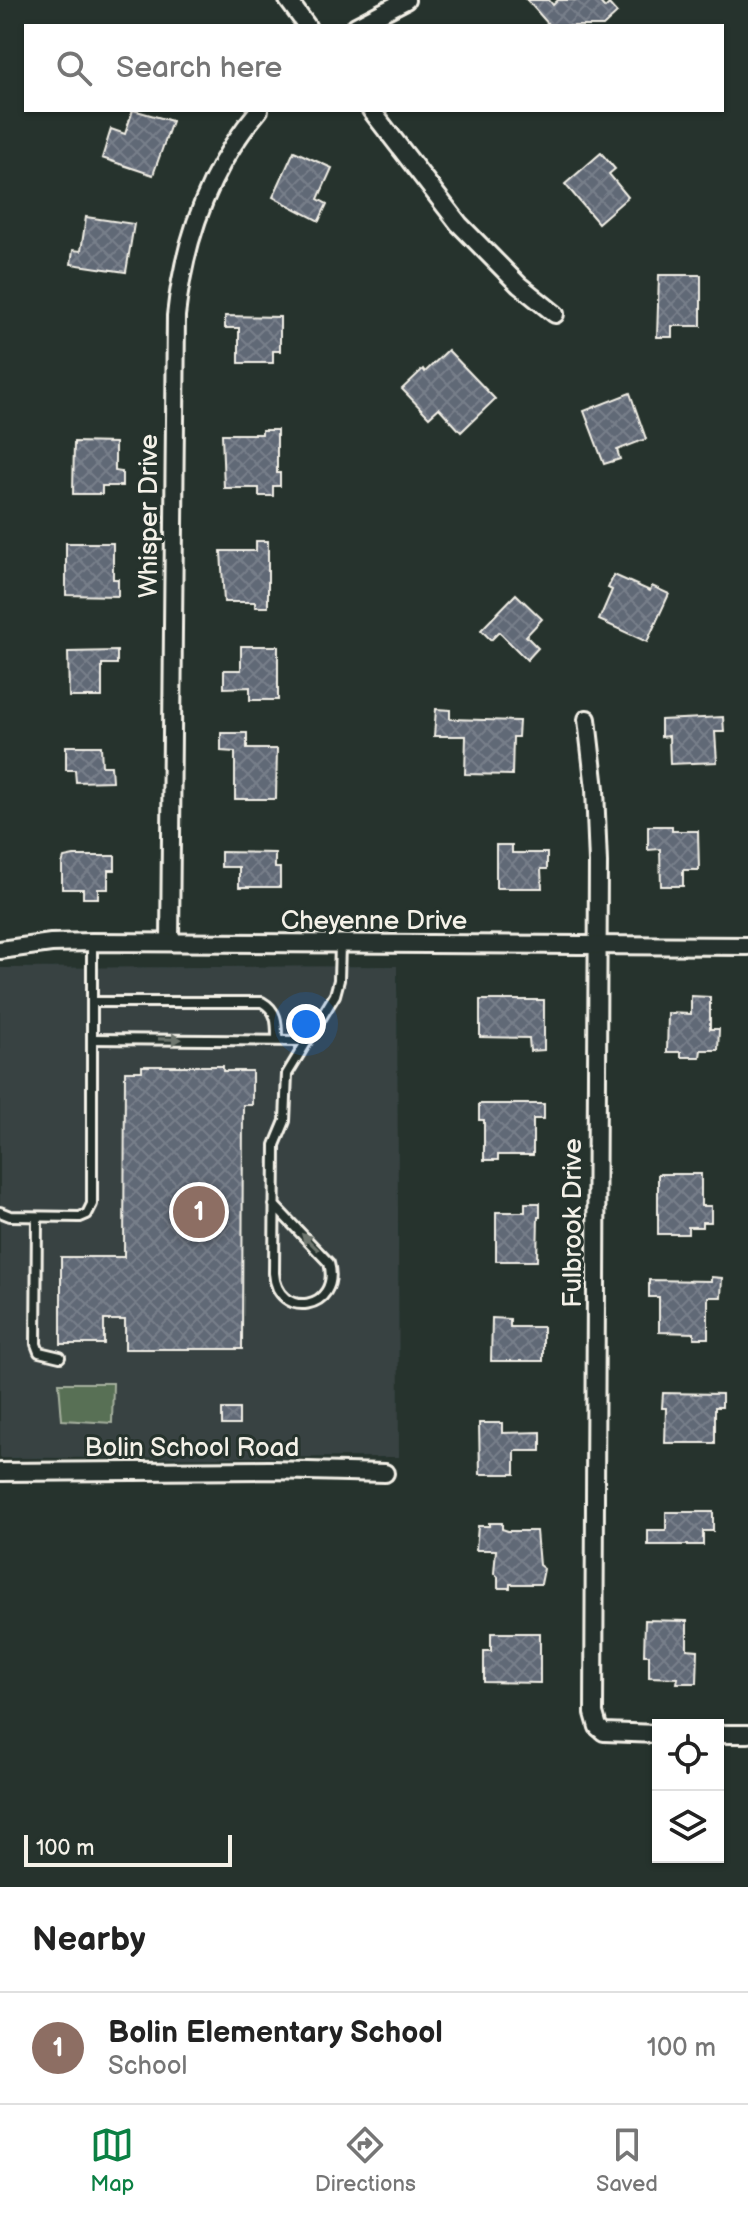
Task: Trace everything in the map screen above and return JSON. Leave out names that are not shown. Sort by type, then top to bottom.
[{"type":"street","points":[[288,0],[306,24]]},
{"type":"street","points":[[360,24],[406,0]]},
{"type":"street","name":"Whisper Drive","points":[[170,942],[174,348],[177,301],[185,255],[204,198],[230,151],[258,112]]},
{"type":"street","points":[[373,112],[459,224],[519,285],[555,314]]},
{"type":"street","name":"Fulbrook Drive","points":[[587,719],[597,826],[598,946],[594,1713],[598,1727],[611,1733],[652,1734]]},
{"type":"street","name":"Cheyenne Drive","points":[[0,950],[51,943],[92,942],[748,946]]},
{"type":"street","name":"Bolin School Road","points":[[0,1472],[270,1470],[385,1473]]},
{"type":"street","points":[[724,1734],[748,1734]]},
{"type":"lane","points":[[0,1212],[10,1216],[80,1217],[87,1214],[92,1204],[92,942]]},
{"type":"lane","points":[[274,1205],[329,1263],[331,1282],[321,1298],[312,1303],[293,1303],[278,1292],[274,1273],[274,1205],[275,1145],[285,1121],[287,1074],[335,995],[339,980],[340,943]]},
{"type":"lane","points":[[92,1002],[262,1002],[276,1017],[277,1040]]},
{"type":"lane","points":[[92,1039],[307,1041]]},
{"type":"lane","points":[[37,1217],[36,1344],[39,1352],[60,1357]]},
{"type":"shaded area","points":[[397,966],[399,1457],[0,1458],[0,968]]},
{"type":"green space","points":[[59,1383],[113,1383],[112,1423],[62,1420]]},
{"type":"building","points":[[527,0],[549,0],[553,5],[558,0],[598,0],[605,8],[609,4],[617,13],[605,24],[548,24]]},
{"type":"building","points":[[132,112],[172,121],[153,175],[102,158],[111,129],[125,134]]},
{"type":"building","points":[[294,151],[332,168],[318,199],[327,204],[319,221],[273,197]]},
{"type":"building","points":[[601,153],[615,169],[609,174],[628,197],[598,223],[565,184]]},
{"type":"building","points":[[86,217],[134,224],[126,272],[71,264],[73,250],[81,251]]},
{"type":"building","points":[[659,275],[701,275],[701,326],[672,326],[672,337],[657,337]]},
{"type":"building","points":[[225,316],[280,317],[280,351],[273,351],[273,363],[239,363],[239,328],[225,328]]},
{"type":"building","points":[[448,350],[495,399],[461,432],[439,408],[429,417],[402,389]]},
{"type":"building","points":[[630,393],[646,439],[617,450],[620,459],[604,464],[584,411]]},
{"type":"building","points":[[262,430],[277,430],[280,486],[273,486],[273,496],[259,496],[259,488],[224,488],[222,434],[262,434]]},
{"type":"building","points":[[74,442],[115,443],[115,471],[122,472],[122,486],[102,486],[102,494],[73,494]]},
{"type":"building","points":[[256,541],[268,541],[268,607],[255,607],[255,602],[224,602],[221,551],[256,551]]},
{"type":"building","points":[[66,543],[113,543],[113,579],[118,579],[118,596],[66,595]]},
{"type":"building","points":[[614,575],[650,591],[652,586],[669,594],[647,642],[599,620],[612,590],[608,588]]},
{"type":"building","points":[[516,594],[542,619],[526,636],[538,648],[527,660],[499,632],[491,640],[481,630]]},
{"type":"building","points":[[241,646],[278,646],[278,700],[250,700],[250,687],[224,688],[224,670],[241,670]]},
{"type":"building","points":[[117,651],[117,664],[102,664],[102,697],[69,697],[68,652]]},
{"type":"building","points":[[436,709],[450,710],[450,719],[519,721],[518,737],[513,737],[512,775],[465,774],[466,736],[434,736]]},
{"type":"building","points":[[723,717],[724,732],[715,732],[717,762],[670,764],[669,736],[661,737],[661,720]]},
{"type":"building","points":[[221,733],[247,733],[247,749],[277,749],[276,799],[235,799],[235,752],[221,751]]},
{"type":"building","points":[[66,746],[101,746],[102,766],[111,766],[112,781],[76,782],[75,770],[66,770]]},
{"type":"building","points":[[648,826],[672,826],[672,831],[698,831],[699,870],[683,870],[683,886],[661,886],[660,849],[648,850]]},
{"type":"building","points":[[496,845],[512,845],[512,853],[547,853],[547,869],[541,869],[542,888],[496,888]]},
{"type":"building","points":[[221,852],[275,853],[275,868],[280,868],[280,887],[239,887],[239,867],[221,867]]},
{"type":"building","points":[[115,856],[115,870],[108,870],[108,889],[98,889],[98,898],[83,898],[83,889],[62,889],[64,858]]},
{"type":"building","points":[[691,996],[710,997],[710,1029],[719,1029],[718,1050],[701,1050],[700,1057],[681,1057],[681,1052],[667,1052],[668,1013],[691,1014]]},
{"type":"building","points":[[480,1000],[544,1000],[544,1050],[530,1051],[529,1038],[480,1037]]},
{"type":"building","points":[[142,1066],[223,1066],[223,1071],[252,1071],[252,1105],[243,1105],[242,1349],[125,1349],[125,1320],[104,1320],[104,1344],[61,1344],[61,1257],[124,1257],[125,1071],[142,1071]]},
{"type":"building","points":[[479,1104],[544,1104],[544,1119],[533,1119],[533,1155],[498,1155],[498,1160],[484,1160],[484,1120],[479,1120]]},
{"type":"building","points":[[658,1174],[701,1174],[701,1206],[711,1206],[711,1222],[702,1222],[702,1227],[688,1227],[688,1234],[658,1234]]},
{"type":"building","points":[[525,1203],[540,1203],[537,1261],[496,1261],[496,1212],[525,1212]]},
{"type":"building","points":[[711,1277],[722,1278],[721,1297],[708,1297],[708,1338],[694,1338],[694,1333],[659,1332],[659,1297],[649,1297],[649,1280],[711,1281]]},
{"type":"building","points":[[492,1318],[510,1319],[510,1327],[543,1327],[543,1361],[491,1361]]},
{"type":"building","points":[[663,1393],[722,1394],[722,1407],[715,1407],[715,1443],[665,1443]]},
{"type":"building","points":[[222,1409],[239,1409],[239,1425],[222,1425]]},
{"type":"building","points":[[479,1423],[502,1423],[502,1433],[541,1432],[541,1451],[515,1451],[515,1474],[480,1474]]},
{"type":"building","points":[[666,1512],[713,1512],[713,1531],[703,1531],[703,1545],[648,1545],[648,1530],[666,1530]]},
{"type":"building","points":[[489,1523],[502,1523],[502,1529],[508,1531],[536,1531],[539,1565],[544,1569],[541,1584],[510,1584],[510,1588],[498,1588],[498,1577],[494,1573],[496,1550],[476,1550],[478,1526],[489,1526]]},
{"type":"building","points":[[645,1620],[687,1621],[687,1649],[698,1650],[697,1683],[677,1683],[678,1678],[649,1677],[649,1655],[644,1655]]},
{"type":"building","points":[[491,1633],[540,1633],[540,1683],[484,1682],[484,1651],[491,1651]]},
{"type":"place","name":"Bolin Elementary School","points":[[199,1212]]}]
